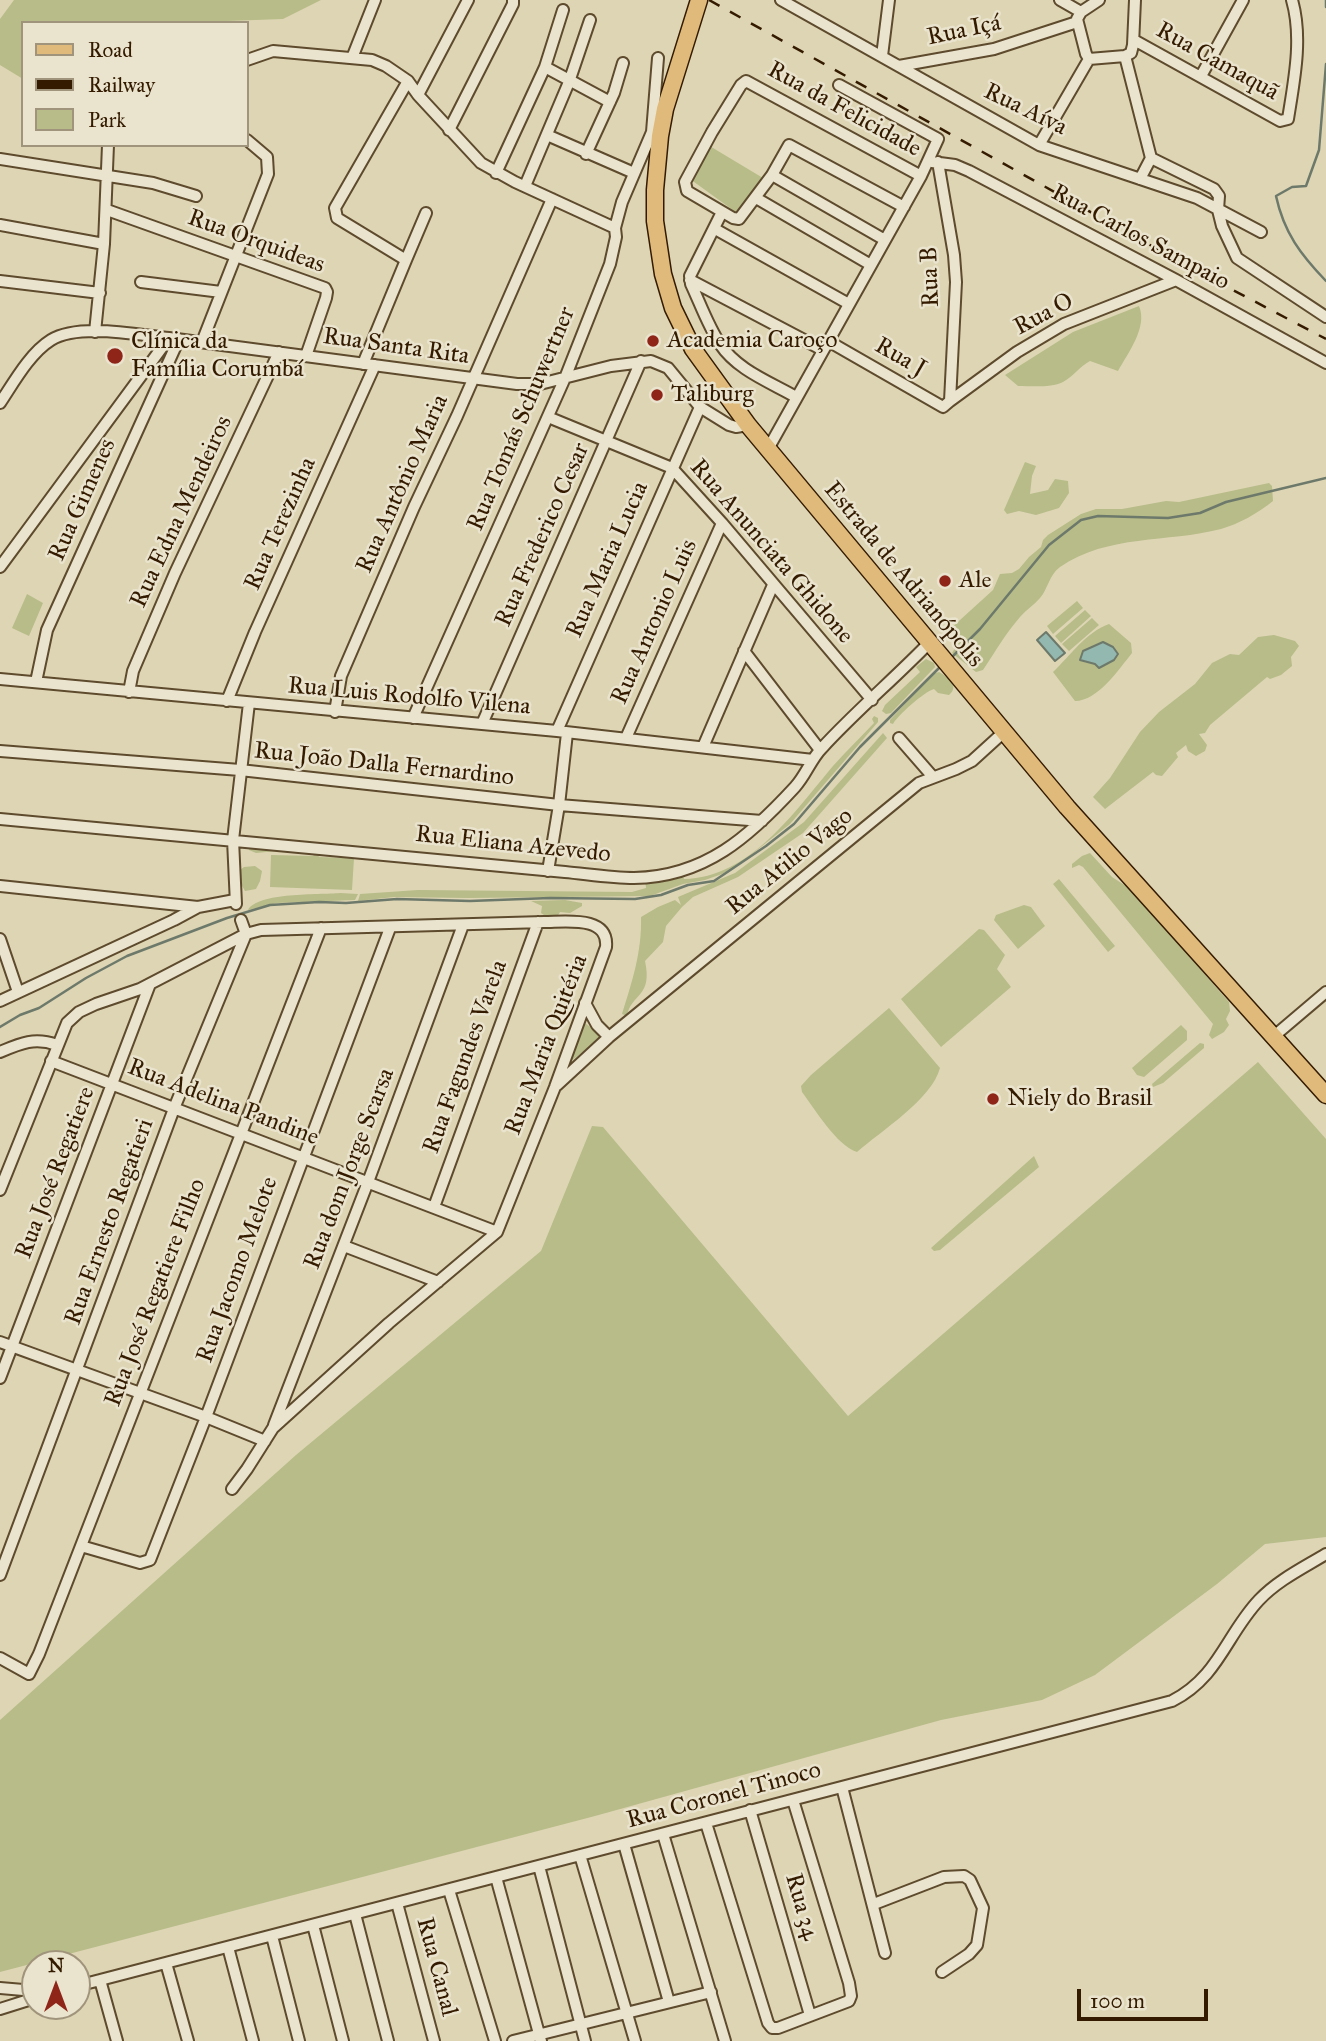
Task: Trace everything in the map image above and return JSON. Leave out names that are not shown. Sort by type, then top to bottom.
[{"type":"main road","name":"Estrada de Adrianópolis","points":[[699,0],[656,133],[655,221],[660,257],[673,308],[693,349],[748,425],[1067,807],[1273,1037],[1323,1086]]},
{"type":"street","points":[[352,58],[375,0]]},
{"type":"street","points":[[418,95],[468,0]]},
{"type":"street","name":"Rua Aíva","points":[[781,0],[1039,145],[1197,198],[1261,232]]},
{"type":"street","points":[[882,56],[889,0]]},
{"type":"street","points":[[1039,145],[1089,59],[1079,17],[1060,0]]},
{"type":"street","name":"Rua Içá","points":[[899,66],[994,49],[1079,17],[1100,0]]},
{"type":"street","points":[[1089,59],[1125,56],[1132,50],[1135,0]]},
{"type":"street","points":[[1201,76],[1243,0]]},
{"type":"street","name":"Rua Camaquã","points":[[1133,40],[1280,121],[1288,119],[1295,74],[1297,33],[1292,0]]},
{"type":"street","points":[[449,130],[513,2]]},
{"type":"street","points":[[496,173],[544,67],[563,10]]},
{"type":"street","points":[[525,186],[569,82],[590,20]]},
{"type":"street","points":[[248,60],[273,51],[379,63],[408,81],[481,163],[496,173],[615,228]]},
{"type":"street","points":[[1125,56],[1151,158],[1140,179]]},
{"type":"street","name":"Rua Tomás Schuwertner","points":[[413,718],[565,378],[610,264],[616,237],[615,228],[634,173],[656,133],[658,58]]},
{"type":"street","points":[[586,154],[610,102],[623,63]]},
{"type":"street","points":[[544,67],[610,102]]},
{"type":"street","points":[[406,260],[337,218],[335,208],[408,81]]},
{"type":"street","name":"Rua da Felicidade","points":[[722,212],[687,191],[686,178],[741,85],[746,81],[921,176]]},
{"type":"street","points":[[768,449],[921,176],[934,162],[938,139],[839,85]]},
{"type":"street","points":[[547,135],[634,173]]},
{"type":"street","points":[[202,342],[268,174],[269,162],[264,153],[248,141]]},
{"type":"street","points":[[796,397],[745,369],[729,356],[719,342],[690,279],[722,212],[736,219],[741,218],[772,175],[789,145],[904,207]]},
{"type":"street","points":[[94,332],[107,210],[108,147]]},
{"type":"street","name":"Rua Carlos Sampaio","points":[[1151,158],[1214,189],[1219,195],[1218,210],[1225,235],[1241,262],[1326,317]]},
{"type":"street","name":"Rua Orquideas","points":[[0,159],[153,183],[196,196]]},
{"type":"street","name":"Rua Carlos Sampaio","points":[[934,162],[970,171],[1326,363]]},
{"type":"street","name":"Rua B","points":[[934,162],[954,255],[956,282],[950,396]]},
{"type":"street","points":[[772,175],[885,240]]},
{"type":"street","points":[[756,198],[871,265]]},
{"type":"street","name":"Rua Antônio Maria","points":[[335,712],[338,686],[346,665],[552,199]]},
{"type":"street","name":"Rua Orquideas","points":[[107,210],[325,288],[326,298],[306,356]]},
{"type":"street","points":[[363,364],[426,213]]},
{"type":"street","points":[[0,225],[104,244]]},
{"type":"street","points":[[715,229],[849,304]]},
{"type":"street","points":[[690,279],[826,345]]},
{"type":"street","name":"Rua O","points":[[950,396],[1064,324],[1176,280]]},
{"type":"street","points":[[0,281],[100,293]]},
{"type":"street","points":[[141,282],[221,292]]},
{"type":"street","name":"Rua Santa Rita","points":[[0,402],[38,350],[52,339],[70,333],[94,332],[202,342],[517,384],[540,384],[640,361],[659,362],[668,368],[700,407],[729,425],[748,425]]},
{"type":"street","points":[[0,567],[174,339]]},
{"type":"street","name":"Rua Gimenes","points":[[36,682],[47,630],[174,339]]},
{"type":"street","name":"Rua J","points":[[826,345],[943,407],[950,396]]},
{"type":"street","name":"Rua Edna Mendeiros","points":[[129,692],[133,671],[175,573],[279,352]]},
{"type":"street","name":"Rua Frederico Cesar","points":[[482,724],[640,361]]},
{"type":"street","name":"Rua Terezinha","points":[[227,701],[255,632],[375,365]]},
{"type":"street","name":"Rua Maria Lucia","points":[[557,885],[552,871],[559,805],[562,732],[671,468],[700,407]]},
{"type":"street","name":"Rua Anunciata Ghidone","points":[[548,417],[671,468],[722,523],[872,701]]},
{"type":"street","name":"Rua Antonio Luis","points":[[626,738],[722,523]]},
{"type":"street","points":[[703,747],[773,585]]},
{"type":"street","name":"Rua Eliana Azevedo","points":[[0,819],[552,871],[633,878],[659,876],[719,856],[741,841],[798,785],[820,750],[932,647]]},
{"type":"street","points":[[744,651],[820,750]]},
{"type":"street","name":"Rua Luis Rodolfo Vilena","points":[[0,679],[626,738],[813,760]]},
{"type":"street","points":[[0,886],[198,907],[236,902],[233,840],[249,703]]},
{"type":"street","name":"Rua Atilio Vago","points":[[555,1087],[609,1037],[919,783],[972,761],[1005,732]]},
{"type":"street","points":[[899,738],[933,777]]},
{"type":"street","name":"Rua João Dalla Fernardino","points":[[0,751],[240,770],[559,805],[762,821]]},
{"type":"street","points":[[0,1001],[198,907]]},
{"type":"street","points":[[241,920],[246,934]]},
{"type":"street","name":"Rua Maria Quitéria","points":[[57,1045],[67,1023],[79,1012],[150,984],[246,934],[261,930],[538,922],[589,923],[604,932],[607,947],[497,1232],[273,1428],[232,1489]]},
{"type":"street","name":"Rua Fagundes Varela","points":[[434,1207],[538,922]]},
{"type":"street","name":"Rua dom Jorge Scarsa","points":[[273,1428],[344,1246],[463,925]]},
{"type":"street","name":"Rua José Regatiere Filho","points":[[0,1658],[29,1674],[49,1630],[321,928]]},
{"type":"street","name":"Rua Jacomo Melote","points":[[81,1546],[140,1563],[149,1560],[206,1417],[390,928]]},
{"type":"street","name":"Rua Ernesto Regatieri","points":[[0,1575],[175,1107],[246,934]]},
{"type":"street","points":[[0,939],[18,992]]},
{"type":"street","name":"Rua José Regatiere","points":[[0,1378],[150,984]]},
{"type":"street","points":[[1273,1037],[1326,992]]},
{"type":"street","points":[[584,1003],[597,1025],[609,1037]]},
{"type":"street","points":[[0,1052],[27,1041],[44,1041],[57,1045],[0,1190]]},
{"type":"street","name":"Rua Adelina Pandine","points":[[51,1061],[497,1232]]},
{"type":"street","points":[[344,1246],[438,1282]]},
{"type":"street","points":[[0,1342],[140,1392],[265,1441]]},
{"type":"street","name":"Rua Coronel Tinoco","points":[[91,1982],[1172,1701],[1195,1687],[1207,1675],[1261,1598],[1277,1584],[1326,1554]]},
{"type":"street","points":[[842,1787],[885,1953]]},
{"type":"street","points":[[706,1823],[768,2023],[772,2028],[778,2028],[849,2001],[851,1996],[793,1800]]},
{"type":"street","name":"Rua 34","points":[[750,1810],[810,2015]]},
{"type":"street","points":[[663,1834],[724,2041]]},
{"type":"street","points":[[624,1844],[669,2002]]},
{"type":"street","points":[[580,1856],[635,2041]]},
{"type":"street","points":[[539,1866],[585,2041]]},
{"type":"street","points":[[874,1904],[944,1877],[964,1876],[970,1880],[984,1911],[977,1945],[970,1954],[942,1972]]},
{"type":"street","points":[[496,1877],[540,2038]]},
{"type":"street","points":[[449,1890],[495,2041]]},
{"type":"street","name":"Rua Canal","points":[[397,1903],[434,2041]]},
{"type":"street","points":[[355,1914],[388,2041]]},
{"type":"street","points":[[313,1925],[343,2041]]},
{"type":"street","points":[[272,1936],[299,2041]]},
{"type":"street","points":[[228,1947],[253,2041]]},
{"type":"street","points":[[166,1963],[188,2041]]},
{"type":"street","points":[[100,1980],[117,2041]]},
{"type":"street","points":[[0,1988],[21,1990]]},
{"type":"street","points":[[513,2041],[540,2038],[581,2024],[711,1992]]},
{"type":"street","points":[[0,2009],[21,2002]]},
{"type":"green space","points":[[14,0],[321,0],[283,19],[21,21],[21,78],[0,65],[0,19]]},
{"type":"green space","points":[[708,145],[763,178],[737,213],[690,179]]},
{"type":"green space","points":[[1139,306],[1139,331],[1118,371],[1090,361],[1063,382],[1041,386],[1018,386],[1005,375],[1073,332]]},
{"type":"green space","points":[[1025,462],[1036,466],[1030,494],[1048,490],[1055,479],[1068,481],[1069,493],[1059,508],[1036,515],[1019,511],[1007,514],[1004,510]]},
{"type":"green space","points":[[1269,483],[1272,486],[1273,501],[1235,524],[1201,533],[1118,544],[1078,556],[1060,567],[1040,598],[1010,629],[983,670],[976,672],[952,653],[960,640],[949,630],[993,590],[1000,574],[1019,569],[1041,547],[1048,535],[1081,514],[1096,509],[1122,509],[1166,501],[1179,502]]},
{"type":"green space","points":[[27,594],[43,603],[29,636],[12,628]]},
{"type":"green space","points":[[1077,601],[1083,608],[1053,634],[1047,626]]},
{"type":"green space","points":[[1085,610],[1091,616],[1061,643],[1055,636]]},
{"type":"green space","points":[[1092,618],[1099,625],[1069,651],[1062,644]]},
{"type":"green space","points":[[1109,624],[1131,643],[1132,653],[1100,690],[1084,700],[1075,701],[1053,672],[1086,638]]},
{"type":"green space","points":[[1274,635],[1295,641],[1299,646],[1291,657],[1292,666],[1281,675],[1270,679],[1267,677],[1210,725],[1205,733],[1199,734],[1207,745],[1205,751],[1196,756],[1188,751],[1186,745],[1176,753],[1178,757],[1162,776],[1153,772],[1105,809],[1093,797],[1110,778],[1140,732],[1159,712],[1195,684],[1212,663],[1230,654],[1239,655],[1258,637]]},
{"type":"green space","points":[[926,659],[934,663],[935,667],[891,713],[882,711],[920,672],[916,667]]},
{"type":"green space","points":[[939,672],[953,685],[952,692],[949,695],[938,693],[934,689],[930,691],[912,704],[893,724],[890,723],[933,674]]},
{"type":"green space","points":[[874,716],[878,718],[878,722],[790,824],[738,865],[722,874],[650,896],[394,897],[358,901],[360,894],[418,890],[632,892],[646,888],[645,879],[682,872],[684,879],[708,876],[750,855],[769,839],[874,723]]},
{"type":"green space","points":[[883,733],[887,738],[803,833],[738,877],[693,897],[682,907],[666,926],[663,942],[645,961],[647,973],[644,989],[627,1016],[622,1014],[638,955],[641,917],[675,900],[681,905],[678,897],[735,873],[804,822]]},
{"type":"green space","points":[[250,837],[308,842],[317,844],[324,854],[318,857],[354,858],[352,890],[270,887],[271,855],[314,856],[311,853],[276,851],[256,853],[249,850],[247,844]]},
{"type":"green space","points":[[1090,853],[1112,877],[1129,888],[1229,1002],[1230,1011],[1226,1019],[1229,1025],[1224,1032],[1212,1039],[1209,1035],[1213,1024],[1083,867],[1079,865],[1072,868],[1072,864]]},
{"type":"green space","points":[[255,866],[262,871],[260,881],[256,889],[245,891],[240,882],[239,871],[244,867]]},
{"type":"green space","points":[[1059,879],[1115,946],[1108,952],[1053,884]]},
{"type":"green space","points":[[358,894],[355,900],[277,903],[248,910],[254,904],[276,897]]},
{"type":"green space","points":[[565,900],[582,903],[582,906],[570,913],[560,912],[557,917],[550,919],[541,913],[542,906],[531,901]]},
{"type":"green space","points":[[1024,905],[1031,907],[1045,926],[1018,949],[994,920],[996,915]]},
{"type":"green space","points":[[979,929],[984,930],[1005,955],[997,969],[1011,987],[941,1047],[901,999]]},
{"type":"green space","points":[[889,1008],[940,1068],[935,1080],[917,1103],[857,1152],[834,1135],[802,1092],[801,1086]]},
{"type":"green space","points":[[582,1021],[603,1036],[570,1062]]},
{"type":"green space","points":[[1181,1025],[1187,1031],[1187,1040],[1144,1077],[1137,1075],[1132,1068]]},
{"type":"green space","points":[[1200,1043],[1204,1044],[1204,1048],[1163,1083],[1153,1087],[1152,1084]]},
{"type":"green space","points":[[1258,1062],[1326,1139],[1326,1537],[1265,1544],[1217,1584],[1095,1675],[1042,1700],[941,1720],[595,1816],[84,1950],[21,1950],[21,1966],[0,1972],[0,1720],[296,1455],[541,1251],[592,1126],[603,1127],[848,1416]]},
{"type":"green space","points":[[1034,1156],[1039,1167],[940,1250],[934,1251],[931,1248]]},
{"type":"water","points":[[1046,632],[1065,653],[1055,661],[1037,640]]},
{"type":"water","points":[[1103,642],[1113,647],[1118,654],[1114,660],[1099,668],[1095,664],[1080,660],[1083,651]]},
{"type":"waterway","points":[[1326,0],[1326,7]]},
{"type":"waterway","points":[[1326,64],[1319,150],[1306,186],[1292,187],[1276,196],[1295,243],[1326,281]]},
{"type":"waterway","points":[[950,659],[980,629],[1049,545],[1081,520],[1098,516],[1168,518],[1200,513],[1226,502],[1326,478]]},
{"type":"waterway","points":[[0,1027],[39,1008],[127,956],[227,918],[270,905],[397,899],[635,899],[714,881],[794,824],[860,747],[942,665]]},
{"type":"railway","points":[[709,0],[1195,270],[1326,339]]},
{"type":"place","name":"Academia Caroço","points":[[653,341]]},
{"type":"place","name":"Clínica da Família Corumbá","points":[[115,356]]},
{"type":"place","name":"Taliburg","points":[[657,395]]},
{"type":"place","name":"Ale","points":[[945,581]]},
{"type":"place","name":"Niely do Brasil","points":[[993,1099]]}]
